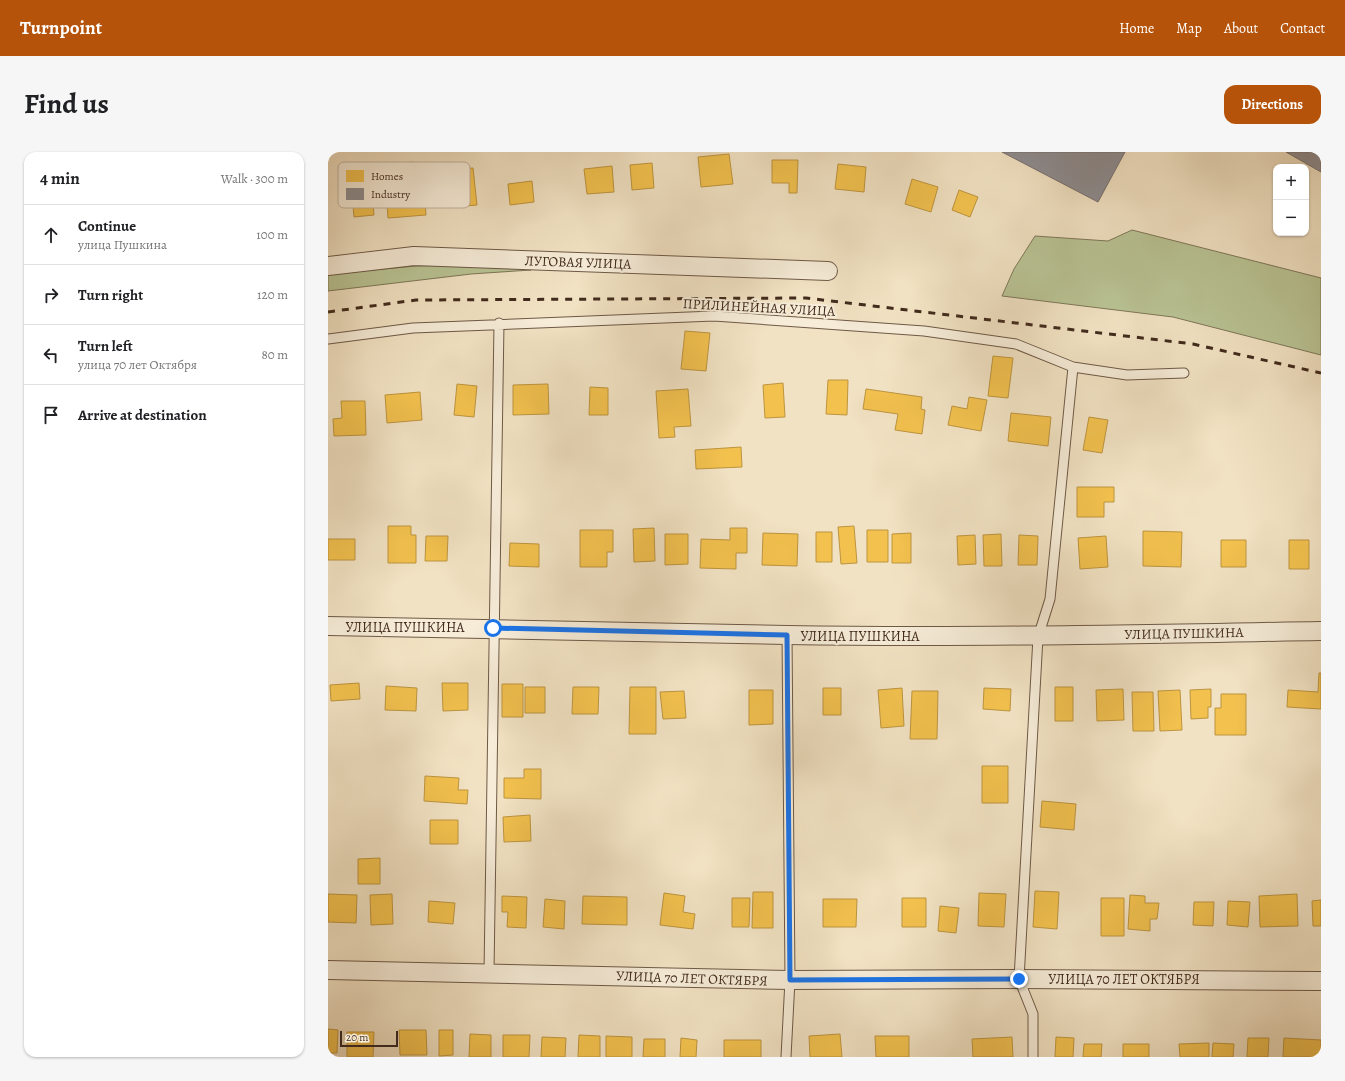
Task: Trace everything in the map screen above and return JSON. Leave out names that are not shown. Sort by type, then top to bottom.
[{"type":"street","name":"ЛУГОВАЯ УЛИЦА","points":[[328,266],[414,256],[828,270]]},
{"type":"street","name":"УЛИЦА ПУШКИНА","points":[[328,626],[493,628],[787,635],[1038,636],[1321,630]]},
{"type":"street","name":"УЛИЦА 70 ЛЕТ ОКТЯБРЯ","points":[[328,970],[489,972],[790,980],[1019,979],[1321,981]]},
{"type":"lane","name":"ПРИЛИНЕЙНАЯ УЛИЦА","points":[[328,339],[414,328],[714,316],[917,330],[1016,344],[1073,367],[1127,375],[1184,373]]},
{"type":"lane","points":[[489,972],[493,628],[499,324]]},
{"type":"lane","points":[[1033,1057],[1033,1014],[1019,979],[1038,636],[1050,599],[1073,367]]},
{"type":"lane","points":[[786,1057],[790,980],[787,635]]},
{"type":"green space","points":[[1132,230],[1321,278],[1321,355],[1173,317],[1002,296],[1014,269],[1035,236],[1108,241]]},
{"type":"green space","points":[[484,264],[531,270],[471,274],[328,291],[328,274],[416,266]]},
{"type":"building: Homes","points":[[729,154],[733,184],[701,187],[698,157]]},
{"type":"building: Homes","points":[[772,160],[798,160],[797,193],[789,193],[789,183],[772,183]]},
{"type":"building: Homes","points":[[652,163],[654,188],[632,190],[630,165]]},
{"type":"building: Homes","points":[[838,164],[866,167],[864,192],[835,189]]},
{"type":"building: Homes","points":[[612,166],[614,192],[587,194],[584,169]]},
{"type":"building: Homes","points":[[470,168],[473,168],[477,205],[470,206]]},
{"type":"building: Homes","points":[[912,179],[938,187],[931,212],[905,204]]},
{"type":"building: Homes","points":[[532,181],[534,202],[510,205],[508,184]]},
{"type":"building: Homes","points":[[959,190],[978,197],[970,217],[952,210]]},
{"type":"building: Homes","points":[[353,208],[373,208],[374,215],[354,217]]},
{"type":"building: Homes","points":[[387,208],[426,208],[426,215],[388,218]]},
{"type":"building: Homes","points":[[685,331],[710,333],[706,371],[681,369]]},
{"type":"building: Homes","points":[[993,356],[1013,358],[1008,398],[988,396]]},
{"type":"building: Homes","points":[[828,380],[848,380],[847,415],[826,414]]},
{"type":"building: Homes","points":[[783,383],[785,417],[765,418],[763,385]]},
{"type":"building: Homes","points":[[457,384],[477,386],[474,417],[454,415]]},
{"type":"building: Homes","points":[[548,384],[549,414],[513,415],[513,385]]},
{"type":"building: Homes","points":[[590,387],[608,388],[608,415],[589,415]]},
{"type":"building: Homes","points":[[688,389],[691,426],[674,427],[675,437],[659,438],[656,391]]},
{"type":"building: Homes","points":[[866,389],[922,397],[921,409],[925,410],[922,434],[895,430],[898,414],[863,409]]},
{"type":"building: Homes","points":[[420,392],[422,420],[387,423],[385,395]]},
{"type":"building: Homes","points":[[969,397],[987,400],[981,431],[948,425],[952,406],[967,409]]},
{"type":"building: Homes","points":[[341,401],[365,401],[366,435],[334,436],[333,419],[342,418]]},
{"type":"building: Homes","points":[[1011,413],[1051,417],[1048,446],[1008,441]]},
{"type":"building: Homes","points":[[1089,417],[1108,420],[1102,453],[1083,450]]},
{"type":"building: Homes","points":[[741,447],[742,467],[696,469],[695,450]]},
{"type":"building: Homes","points":[[1077,487],[1114,487],[1114,502],[1104,502],[1104,517],[1077,517]]},
{"type":"building: Homes","points":[[388,526],[411,526],[411,535],[416,535],[416,563],[388,563]]},
{"type":"building: Homes","points":[[854,526],[857,563],[841,564],[838,527]]},
{"type":"building: Homes","points":[[654,528],[655,561],[634,562],[633,529]]},
{"type":"building: Homes","points":[[730,528],[747,528],[747,553],[736,553],[736,569],[700,568],[701,539],[730,540]]},
{"type":"building: Homes","points":[[580,530],[613,530],[613,552],[607,552],[607,567],[580,567]]},
{"type":"building: Homes","points":[[867,530],[888,530],[888,562],[867,562]]},
{"type":"building: Homes","points":[[1143,531],[1182,532],[1181,567],[1143,566]]},
{"type":"building: Homes","points":[[816,532],[832,532],[832,562],[816,562]]},
{"type":"building: Homes","points":[[763,533],[798,534],[797,566],[762,565]]},
{"type":"building: Homes","points":[[911,533],[911,563],[892,563],[892,534]]},
{"type":"building: Homes","points":[[665,534],[688,534],[688,564],[665,565]]},
{"type":"building: Homes","points":[[1001,534],[1002,566],[984,566],[983,535]]},
{"type":"building: Homes","points":[[975,535],[976,564],[958,565],[957,536]]},
{"type":"building: Homes","points":[[1019,535],[1038,536],[1037,565],[1018,565]]},
{"type":"building: Homes","points":[[426,536],[448,536],[447,561],[425,561]]},
{"type":"building: Homes","points":[[1106,536],[1108,567],[1080,569],[1078,538]]},
{"type":"building: Homes","points":[[328,539],[355,539],[355,560],[328,560]]},
{"type":"building: Homes","points":[[1221,540],[1246,540],[1246,567],[1221,567]]},
{"type":"building: Homes","points":[[1289,540],[1309,540],[1309,569],[1289,569]]},
{"type":"building: Homes","points":[[510,543],[539,544],[539,567],[509,566]]},
{"type":"building: Homes","points":[[1319,673],[1321,673],[1321,709],[1287,707],[1288,690],[1318,692]]},
{"type":"building: Homes","points":[[359,683],[360,699],[331,701],[330,685]]},
{"type":"building: Homes","points":[[442,683],[468,683],[468,710],[443,711]]},
{"type":"building: Homes","points":[[502,684],[523,684],[523,717],[502,717]]},
{"type":"building: Homes","points":[[386,686],[417,688],[416,711],[385,710]]},
{"type":"building: Homes","points":[[525,687],[545,687],[545,713],[525,713]]},
{"type":"building: Homes","points":[[573,687],[599,687],[598,714],[572,714]]},
{"type":"building: Homes","points":[[630,687],[656,687],[656,734],[629,734]]},
{"type":"building: Homes","points":[[1055,687],[1073,687],[1073,721],[1055,721]]},
{"type":"building: Homes","points":[[823,688],[841,688],[841,715],[823,715]]},
{"type":"building: Homes","points":[[902,688],[904,726],[881,728],[878,690]]},
{"type":"building: Homes","points":[[984,688],[1011,689],[1010,711],[983,709]]},
{"type":"building: Homes","points":[[1123,689],[1124,720],[1097,721],[1096,690]]},
{"type":"building: Homes","points":[[1211,689],[1211,707],[1208,707],[1208,718],[1191,719],[1190,690]]},
{"type":"building: Homes","points":[[749,690],[773,690],[773,724],[749,725]]},
{"type":"building: Homes","points":[[1180,690],[1182,730],[1160,731],[1158,691]]},
{"type":"building: Homes","points":[[684,691],[686,718],[663,719],[660,692]]},
{"type":"building: Homes","points":[[912,691],[938,691],[937,739],[910,739]]},
{"type":"building: Homes","points":[[1132,692],[1153,692],[1154,731],[1133,731]]},
{"type":"building: Homes","points":[[1221,694],[1246,694],[1246,735],[1215,735],[1215,708],[1221,708]]},
{"type":"building: Homes","points":[[982,766],[1008,766],[1008,803],[982,803]]},
{"type":"building: Homes","points":[[524,769],[541,769],[541,799],[504,798],[504,778],[524,778]]},
{"type":"building: Homes","points":[[425,776],[459,778],[458,790],[468,790],[467,804],[424,801]]},
{"type":"building: Homes","points":[[1042,801],[1076,804],[1074,830],[1040,827]]},
{"type":"building: Homes","points":[[530,815],[531,841],[504,842],[503,817]]},
{"type":"building: Homes","points":[[430,820],[458,820],[458,844],[430,844]]},
{"type":"building: Homes","points":[[380,858],[380,884],[358,884],[358,859]]},
{"type":"building: Homes","points":[[1035,891],[1059,892],[1057,929],[1033,927]]},
{"type":"building: Homes","points":[[753,892],[773,892],[773,928],[752,928]]},
{"type":"building: Homes","points":[[664,893],[685,896],[683,912],[695,914],[693,929],[660,925]]},
{"type":"building: Homes","points":[[979,893],[1006,894],[1004,927],[978,926]]},
{"type":"building: Homes","points":[[328,894],[357,895],[356,923],[328,922]]},
{"type":"building: Homes","points":[[392,894],[393,924],[371,925],[370,895]]},
{"type":"building: Homes","points":[[1297,894],[1298,926],[1260,927],[1259,896]]},
{"type":"building: Homes","points":[[1130,895],[1145,896],[1145,903],[1159,903],[1157,919],[1150,919],[1150,931],[1128,929]]},
{"type":"building: Homes","points":[[502,896],[527,897],[526,928],[507,927],[508,912],[502,912]]},
{"type":"building: Homes","points":[[583,896],[627,897],[627,925],[582,924]]},
{"type":"building: Homes","points":[[732,898],[750,898],[749,927],[732,927]]},
{"type":"building: Homes","points":[[902,898],[926,898],[926,927],[902,927]]},
{"type":"building: Homes","points":[[1101,898],[1124,898],[1124,936],[1101,936]]},
{"type":"building: Homes","points":[[545,899],[565,901],[564,929],[543,927]]},
{"type":"building: Homes","points":[[823,899],[857,899],[856,927],[823,927]]},
{"type":"building: Homes","points":[[1321,900],[1321,926],[1313,926],[1312,901]]},
{"type":"building: Homes","points":[[429,901],[455,903],[453,924],[428,922]]},
{"type":"building: Homes","points":[[1228,901],[1250,902],[1248,927],[1227,925]]},
{"type":"building: Homes","points":[[1194,902],[1214,902],[1213,926],[1193,925]]},
{"type":"building: Homes","points":[[940,906],[959,908],[956,933],[938,931]]},
{"type":"building: Homes","points":[[328,1029],[338,1030],[337,1053],[328,1053]]},
{"type":"building: Homes","points":[[399,1030],[426,1030],[427,1055],[400,1055]]},
{"type":"building: Homes","points":[[439,1030],[453,1030],[453,1055],[439,1056]]},
{"type":"building: Homes","points":[[347,1032],[374,1032],[373,1057],[347,1057]]},
{"type":"building: Homes","points":[[470,1034],[491,1035],[491,1057],[469,1057]]},
{"type":"building: Homes","points":[[840,1034],[842,1057],[810,1057],[809,1036]]},
{"type":"building: Homes","points":[[503,1035],[530,1035],[529,1057],[503,1057]]},
{"type":"building: Homes","points":[[579,1035],[600,1036],[600,1057],[578,1057]]},
{"type":"building: Homes","points":[[606,1036],[632,1037],[632,1057],[606,1057]]},
{"type":"building: Homes","points":[[875,1036],[909,1036],[909,1057],[876,1057]]},
{"type":"building: Homes","points":[[542,1037],[566,1038],[565,1057],[541,1057]]},
{"type":"building: Homes","points":[[1012,1037],[1013,1057],[973,1057],[972,1039]]},
{"type":"building: Homes","points":[[1056,1037],[1074,1038],[1073,1057],[1055,1057]]},
{"type":"building: Homes","points":[[681,1038],[697,1040],[696,1057],[680,1057]]},
{"type":"building: Homes","points":[[1248,1038],[1269,1038],[1268,1057],[1247,1057]]},
{"type":"building: Homes","points":[[1284,1038],[1321,1040],[1321,1057],[1283,1057]]},
{"type":"building: Homes","points":[[644,1039],[665,1039],[665,1057],[643,1057]]},
{"type":"building: Homes","points":[[724,1040],[761,1040],[761,1057],[724,1057]]},
{"type":"building: Homes","points":[[1209,1043],[1209,1057],[1180,1057],[1179,1044]]},
{"type":"building: Homes","points":[[1213,1043],[1234,1044],[1233,1057],[1212,1057]]},
{"type":"building: Homes","points":[[1084,1044],[1102,1044],[1101,1057],[1083,1057]]},
{"type":"building: Homes","points":[[1123,1044],[1149,1044],[1149,1057],[1123,1057]]},
{"type":"building: Industry","points":[[1002,152],[1125,152],[1098,202]]},
{"type":"building: Industry","points":[[1286,152],[1321,152],[1321,172]]},
{"type":"railway","points":[[328,312],[416,300],[806,298],[1193,344],[1321,373]]},
{"type":"route","points":[[493,628],[787,635],[790,980],[1019,979]]}]
